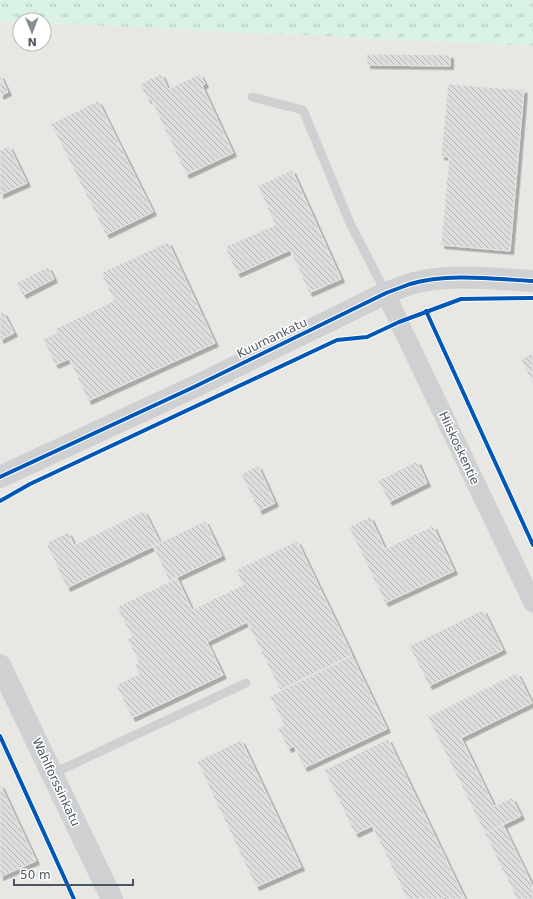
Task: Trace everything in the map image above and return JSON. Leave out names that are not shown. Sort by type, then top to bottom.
[{"type":"street","name":"Kuurnankatu","points":[[0,477],[194,387],[386,293],[410,284],[464,278],[533,281]]},
{"type":"street","name":"Hiiskoskentie","points":[[386,293],[533,603]]},
{"type":"street","name":"Kuurnankatu","points":[[0,469],[32,462]]},
{"type":"street","name":"Wahlforssinkatu","points":[[0,665],[112,899]]},
{"type":"lane","points":[[252,97],[303,110],[350,223],[386,293]]},
{"type":"lane","points":[[52,774],[246,683]]},
{"type":"shaded area","points":[[0,21],[12,22],[12,52],[52,52],[52,23],[533,46],[533,899],[0,899]]},
{"type":"green space","points":[[0,0],[533,0],[533,46],[52,23],[52,12],[12,12],[12,22],[0,21]]},
{"type":"building","points":[[367,54],[450,55],[450,66],[367,65]]},
{"type":"building","points":[[161,74],[168,89],[200,74],[205,84],[202,86],[233,153],[186,175],[151,99],[148,100],[140,84]]},
{"type":"building","points":[[0,75],[8,92],[0,96]]},
{"type":"building","points":[[448,84],[524,90],[510,251],[441,245],[449,157],[441,156]]},
{"type":"building","points":[[98,101],[153,212],[106,235],[51,124]]},
{"type":"building","points":[[9,146],[27,183],[0,195],[0,150]]},
{"type":"building","points":[[292,170],[341,279],[309,293],[290,250],[237,274],[225,247],[275,225],[258,186]]},
{"type":"building","points":[[168,242],[215,343],[88,401],[69,359],[55,365],[43,339],[57,333],[55,329],[114,301],[101,273]]},
{"type":"building","points":[[48,267],[54,279],[23,295],[16,283]]},
{"type":"building","points":[[3,312],[14,333],[0,340],[0,314]]},
{"type":"building","points":[[533,353],[533,384],[521,359]]},
{"type":"building","points":[[417,461],[427,483],[389,502],[378,481]]},
{"type":"building","points":[[258,466],[275,503],[259,511],[241,474]]},
{"type":"building","points":[[144,511],[160,543],[67,588],[46,543],[68,532],[74,545]]},
{"type":"building","points":[[370,517],[385,549],[433,526],[454,571],[385,603],[349,527]]},
{"type":"building","points":[[205,521],[222,556],[169,581],[153,546]]},
{"type":"building","points":[[297,541],[352,655],[280,690],[247,622],[207,642],[223,675],[132,718],[116,685],[139,674],[134,665],[139,663],[127,639],[132,637],[117,607],[177,578],[192,610],[243,585],[236,570]]},
{"type":"building","points":[[483,610],[503,650],[429,686],[409,646]]},
{"type":"building","points":[[352,656],[387,729],[304,768],[294,746],[288,749],[278,728],[284,725],[270,696]]},
{"type":"building","points":[[517,673],[532,703],[461,738],[494,806],[512,798],[521,816],[485,834],[428,717]]},
{"type":"building","points":[[388,739],[465,899],[447,899],[446,897],[442,899],[407,899],[372,826],[355,834],[324,770]]},
{"type":"building","points":[[241,740],[301,867],[256,887],[197,761]]},
{"type":"building","points":[[0,784],[36,861],[0,877]]},
{"type":"building","points":[[503,825],[533,887],[533,899],[517,899],[485,834]]},
{"type":"cycle path","points":[[0,477],[194,387],[386,293],[410,284],[456,278],[487,278],[533,281]]},
{"type":"cycle path","points":[[0,501],[30,484],[337,340],[367,337],[399,322],[461,299],[533,298]]},
{"type":"cycle path","points":[[426,311],[533,545]]},
{"type":"cycle path","points":[[0,736],[74,899]]}]
